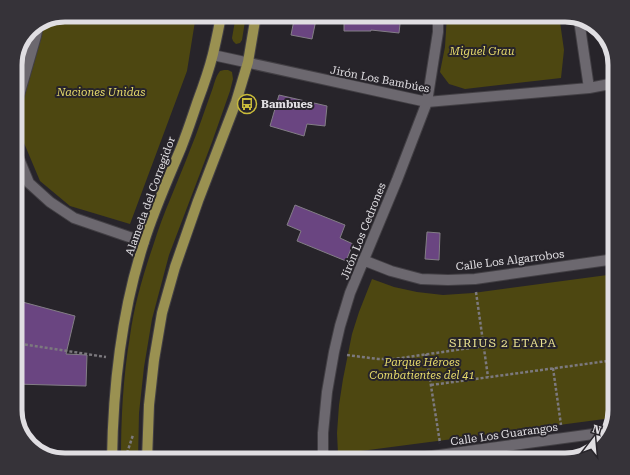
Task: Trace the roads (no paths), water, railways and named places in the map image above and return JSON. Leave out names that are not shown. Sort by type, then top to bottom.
[{"type":"main road","name":"Alameda del Corregidor","points":[[112,453],[118,359],[132,284],[144,242],[181,147],[205,79],[213,55],[220,22]]},
{"type":"main road","points":[[147,453],[149,405],[154,360],[162,312],[175,267],[198,201],[236,102],[248,62],[255,22]]},
{"type":"street","name":"Jirón Los Cedrones","points":[[323,453],[322,433],[326,399],[340,326],[350,293],[397,180],[427,102],[438,32],[438,22]]},
{"type":"street","points":[[580,24],[589,88]]},
{"type":"street","points":[[22,85],[36,34]]},
{"type":"street","name":"Jirón Los Bambúes","points":[[213,55],[427,102],[589,88],[608,84]]},
{"type":"street","points":[[22,165],[30,183],[50,202],[74,218],[144,242]]},
{"type":"street","name":"Calle Los Algarrobos","points":[[364,260],[391,271],[421,279],[448,280],[475,279],[608,259]]},
{"type":"street","name":"Calle Los Guarangos","points":[[455,453],[601,433]]},
{"type":"place","name":"Bambues","points":[[247,104]]},
{"type":"district","name":"SIRIUS 2 ETAPA","points":[[503,343]]},
{"type":"park label","name":"Miguel Grau","points":[[482,51]]},
{"type":"park label","name":"Naciones Unidas","points":[[101,92]]},
{"type":"park label","name":"Parque Héroes Combatientes del 41","points":[[422,368]]}]
